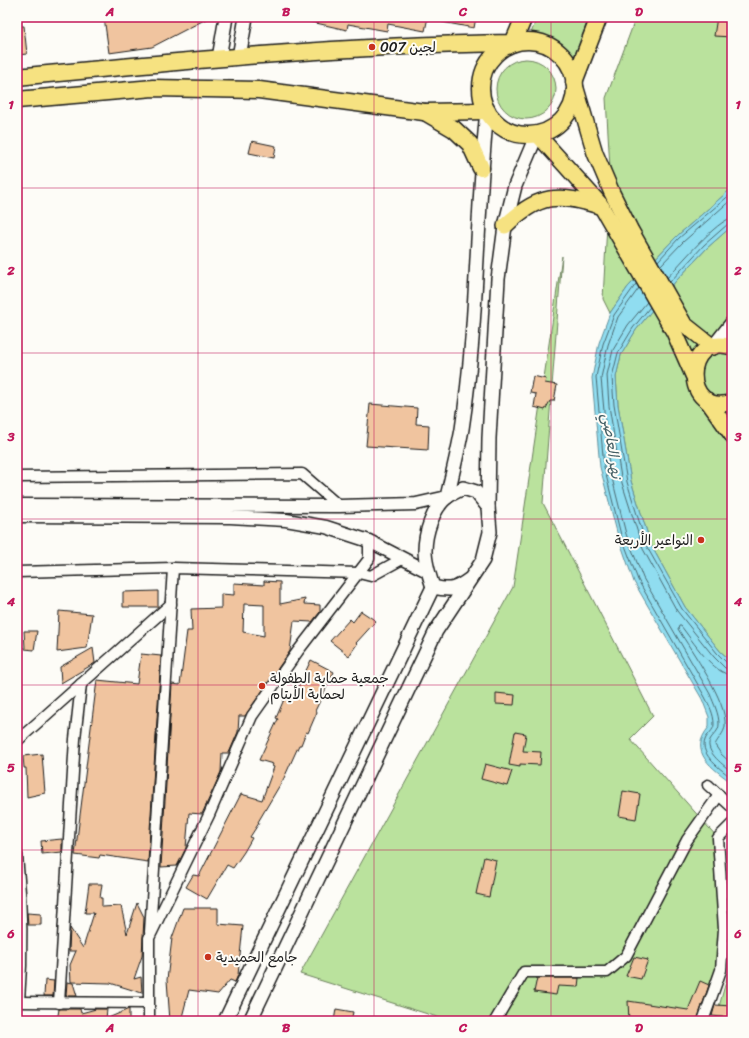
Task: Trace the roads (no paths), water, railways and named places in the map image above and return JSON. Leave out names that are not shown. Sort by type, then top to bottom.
[{"type":"highway","points":[[524,17],[513,43],[503,48],[493,56],[484,71],[481,89],[487,111],[494,121],[503,128],[526,135],[537,134],[558,124],[566,115],[572,105],[574,82],[599,17]]},
{"type":"highway","points":[[17,77],[219,58],[424,44],[536,42],[547,45],[557,51],[571,70],[574,82]]},
{"type":"highway","points":[[17,100],[153,88],[259,90],[424,112],[487,111]]},
{"type":"highway","points":[[424,112],[454,129],[470,144],[481,168]]},
{"type":"main road","points":[[219,58],[226,17]]},
{"type":"main road","points":[[239,57],[246,17]]},
{"type":"main road","points":[[574,82],[595,153],[630,242]]},
{"type":"main road","points":[[447,497],[462,430],[468,366],[481,168],[487,111]]},
{"type":"main road","points":[[250,1021],[436,631],[483,560],[490,532],[488,507],[489,438],[498,279],[505,226],[515,186],[537,134],[602,207],[630,242],[679,328],[696,389],[707,400],[732,435]]},
{"type":"main road","points":[[505,226],[521,210],[539,201],[560,198],[582,201],[602,207]]},
{"type":"main road","points":[[693,375],[694,368],[700,355],[713,347],[732,323]]},
{"type":"main road","points":[[679,328],[713,347],[732,347]]},
{"type":"main road","points":[[707,400],[720,404],[732,402]]},
{"type":"main road","points":[[225,1021],[433,587],[427,571],[425,550],[429,529],[437,508],[447,497],[464,488],[476,492],[488,507]]},
{"type":"main road","points":[[433,587],[447,590],[457,589],[470,579]]},
{"type":"street","points":[[17,477],[302,474],[339,506]]},
{"type":"street","points":[[17,505],[339,506],[416,504],[447,497]]},
{"type":"street","points":[[17,516],[222,517],[286,520],[326,527],[369,541],[427,571]]},
{"type":"street","points":[[150,938],[209,815],[252,716],[298,651],[369,559],[369,541]]},
{"type":"street","points":[[17,572],[173,568],[359,573],[371,576],[402,559]]},
{"type":"street","points":[[149,1021],[148,1003],[150,938],[173,568]]},
{"type":"street","points":[[17,741],[171,604]]},
{"type":"street","points":[[59,1003],[75,739],[80,684]]},
{"type":"street","points":[[708,786],[732,807]]},
{"type":"street","points":[[495,1021],[524,972],[607,972],[626,956],[687,840],[719,795]]},
{"type":"street","points":[[703,1021],[721,970],[724,936],[718,838],[732,824]]},
{"type":"street","points":[[17,855],[22,917],[22,964],[18,1002],[148,1003]]},
{"type":"water","name":"نهر العاصي","points":[[732,188],[732,226],[707,248],[675,282],[636,330],[621,355],[616,377],[618,405],[631,481],[651,545],[685,607],[720,651],[732,662],[732,783],[717,772],[705,759],[701,745],[703,736],[709,727],[709,717],[702,699],[634,582],[618,536],[600,467],[592,378],[599,343],[610,313],[628,287],[677,236]]},
{"type":"place","name":"لجين 007","points":[[372,47]]},
{"type":"place","name":"النواعير الأربعة","points":[[701,540]]},
{"type":"place","name":"جمعية حماية الطفولة لحماية الأيتام","points":[[262,686]]},
{"type":"place","name":"جامع الحميدية","points":[[208,957]]}]
